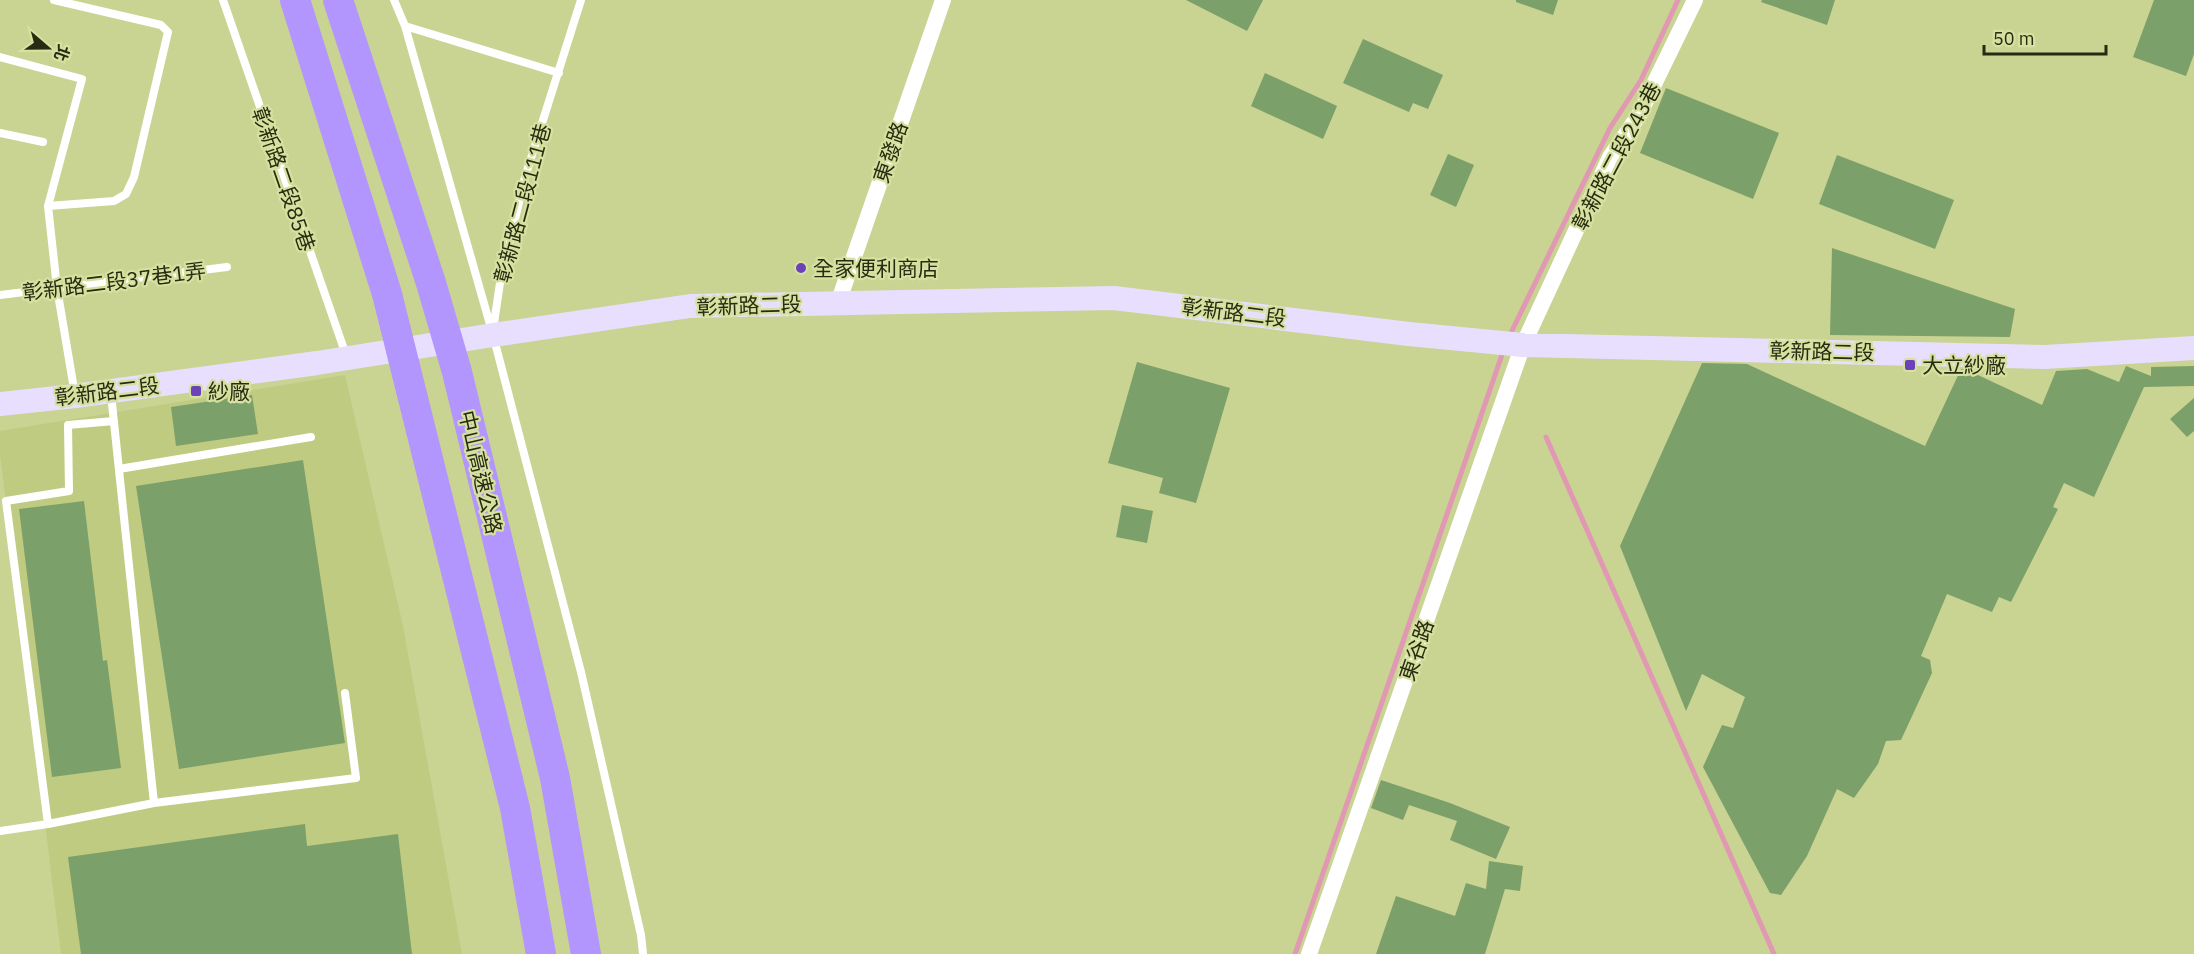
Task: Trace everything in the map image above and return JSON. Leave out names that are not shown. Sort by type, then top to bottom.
[{"type":"highway","points":[[295,0],[387,294],[515,808],[542,954]]},
{"type":"highway","name":"中山高速公路","points":[[338,0],[458,372],[555,778],[586,954]]},
{"type":"street","name":"東發路","points":[[838,303],[943,0]]},
{"type":"street","name":"彰新路二段243巷","points":[[1512,344],[1610,157],[1639,115],[1695,0]]},
{"type":"street","name":"彰新路二段","points":[[0,404],[75,396],[347,358],[690,306],[1114,298],[1512,344],[2045,357],[2194,348]]},
{"type":"street","name":"東谷路","points":[[1309,954],[1512,344]]},
{"type":"lane","points":[[48,206],[114,201],[126,194],[134,177],[168,32],[161,25],[54,0]]},
{"type":"lane","name":"彰新路二段85巷","points":[[223,0],[347,358]]},
{"type":"lane","points":[[394,0],[405,26],[493,335],[581,672],[641,935],[643,954]]},
{"type":"lane","name":"彰新路二段111巷","points":[[493,335],[500,283],[525,177],[581,0]]},
{"type":"lane","points":[[405,26],[559,73]]},
{"type":"lane","points":[[0,57],[82,79],[48,206],[57,288],[75,396]]},
{"type":"lane","points":[[0,133],[43,142]]},
{"type":"lane","name":"彰新路二段37巷1弄","points":[[0,296],[227,267]]},
{"type":"lane","points":[[111,391],[154,804]]},
{"type":"lane","points":[[48,824],[6,501],[69,491],[68,425],[114,421]]},
{"type":"lane","points":[[119,469],[311,437]]},
{"type":"lane","points":[[0,831],[154,804],[356,777],[345,693]]},
{"type":"shaded area","points":[[345,375],[403,626],[462,954],[61,954],[0,454],[0,431]]},
{"type":"building","points":[[1186,0],[1263,0],[1247,31]]},
{"type":"building","points":[[1516,0],[1558,0],[1553,15],[1516,2]]},
{"type":"building","points":[[1762,0],[1835,0],[1827,25],[1761,2]]},
{"type":"building","points":[[2154,0],[2194,0],[2194,54],[2186,76],[2133,57]]},
{"type":"building","points":[[1363,39],[1443,75],[1428,109],[1413,103],[1409,112],[1343,83]]},
{"type":"building","points":[[1265,73],[1337,106],[1323,139],[1251,106]]},
{"type":"building","points":[[1666,88],[1779,133],[1753,199],[1640,153]]},
{"type":"building","points":[[1448,154],[1474,165],[1456,207],[1430,195]]},
{"type":"building","points":[[1837,155],[1954,200],[1935,249],[1819,204]]},
{"type":"building","points":[[1832,248],[2015,309],[2010,337],[1830,335]]},
{"type":"building","points":[[1137,362],[1230,388],[1196,503],[1159,493],[1163,478],[1108,463]]},
{"type":"building","points":[[1702,363],[1747,364],[1925,446],[1961,369],[2042,405],[2056,371],[2087,369],[2119,382],[2126,366],[2151,376],[2151,367],[2194,366],[2194,386],[2144,387],[2094,497],[2064,483],[2053,507],[2058,509],[2011,602],[1999,597],[1992,612],[1947,594],[1921,656],[1930,660],[1932,673],[1901,740],[1886,741],[1878,764],[1854,798],[1837,789],[1807,856],[1781,895],[1770,893],[1703,767],[1722,725],[1733,728],[1745,697],[1702,674],[1686,711],[1620,546]]},
{"type":"building","points":[[252,395],[258,434],[176,446],[171,407]]},
{"type":"building","points":[[2194,398],[2194,431],[2187,437],[2170,419]]},
{"type":"building","points":[[303,460],[345,743],[179,769],[136,486]]},
{"type":"building","points":[[84,501],[103,661],[107,660],[121,768],[52,777],[19,509]]},
{"type":"building","points":[[1122,505],[1153,511],[1147,543],[1116,537]]},
{"type":"building","points":[[1381,780],[1450,803],[1510,827],[1496,859],[1450,840],[1457,821],[1409,805],[1403,820],[1371,808]]},
{"type":"building","points":[[305,824],[307,846],[398,834],[412,954],[81,954],[68,857]]},
{"type":"building","points":[[1489,861],[1523,866],[1520,891],[1505,889],[1485,954],[1376,954],[1396,896],[1455,916],[1466,883],[1486,889]]},
{"type":"waterway","points":[[1509,337],[1610,128],[1641,80],[1678,0]]},
{"type":"waterway","points":[[1295,954],[1504,349]]},
{"type":"waterway","points":[[1546,437],[1774,954]]},
{"type":"place","name":"全家便利商店","points":[[801,268]]},
{"type":"place","name":"大立紗廠","points":[[1910,365]]},
{"type":"place","name":"紗廠","points":[[196,391]]}]
